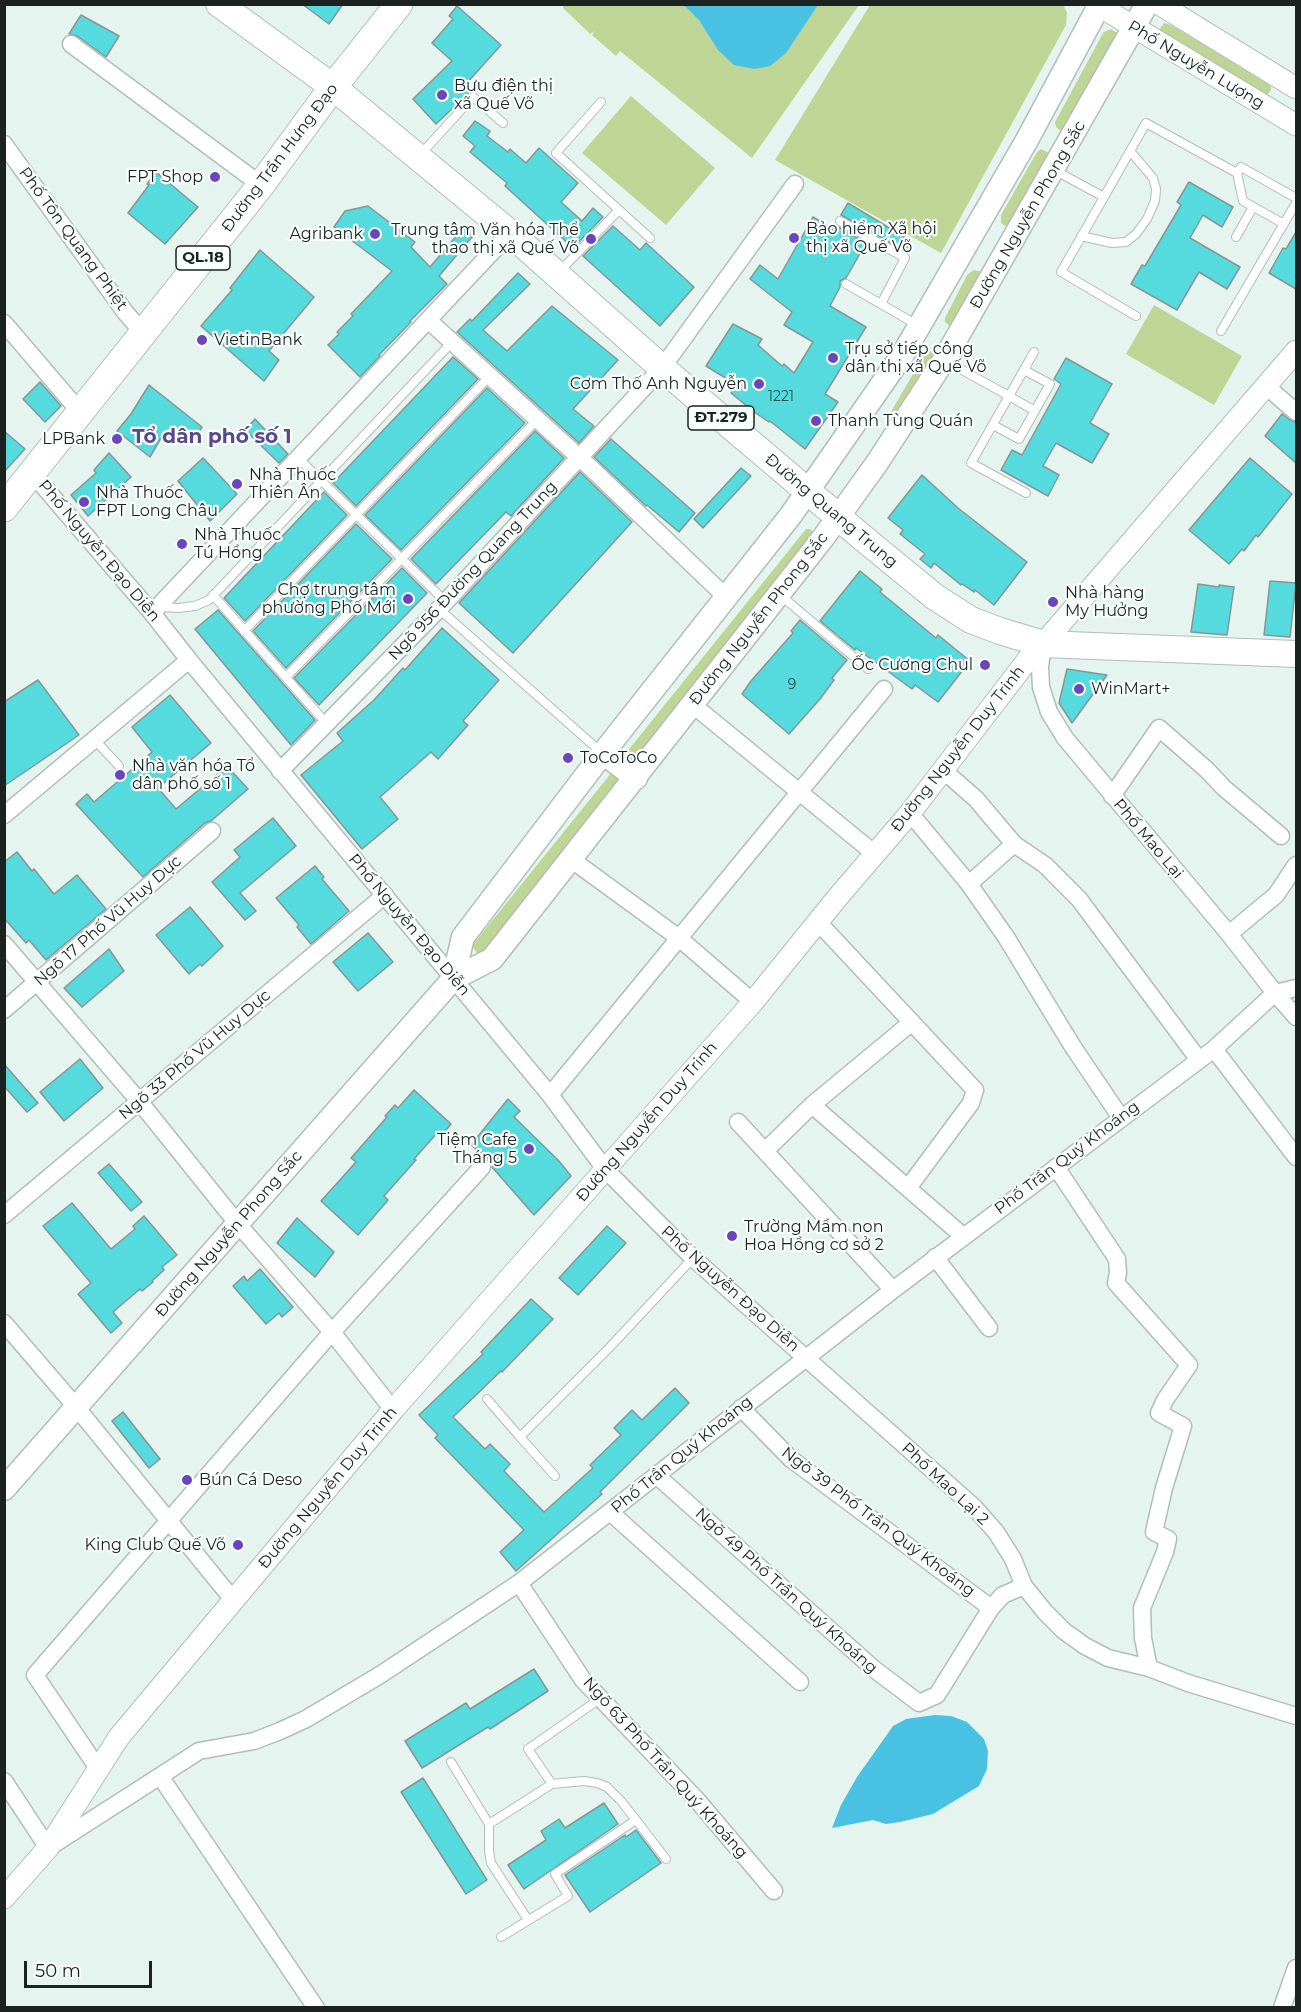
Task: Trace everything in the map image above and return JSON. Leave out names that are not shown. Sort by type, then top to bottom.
[{"type":"highway","name":"Đường Trần Hưng Đạo","points":[[4,508],[261,186],[333,87],[399,4]]},
{"type":"main road","name":"Đường Quang Trung","points":[[219,4],[333,87],[510,233],[662,368],[808,491],[935,597],[971,620],[1043,644],[1296,654]]},
{"type":"main road","name":"Đường Nguyễn Phong Sắc","points":[[4,1489],[453,979],[492,959],[779,594],[877,463],[948,352],[1148,4]]},
{"type":"main road","name":"Đường Nguyễn Phong Sắc","points":[[453,979],[463,937],[603,753],[791,515],[903,354],[1027,140],[1098,5]]},
{"type":"main road","points":[[972,237],[1005,256]]},
{"type":"main road","points":[[920,326],[948,352]]},
{"type":"main road","points":[[603,753],[636,778]]},
{"type":"street","name":"Phố Nguyễn Lượng","points":[[1159,4],[1294,87]]},
{"type":"street","name":"Phố Nguyễn Lượng","points":[[1098,5],[1296,125]]},
{"type":"street","points":[[71,44],[261,186]]},
{"type":"street","points":[[1275,112],[1294,87]]},
{"type":"street","name":"Phố Tôn Quang Phiệt","points":[[4,144],[124,312],[143,333]]},
{"type":"street","name":"Ngõ 956 Đường Quang Trung","points":[[280,771],[443,606],[662,368],[795,184]]},
{"type":"street","points":[[155,610],[510,233]]},
{"type":"street","points":[[428,320],[726,597]]},
{"type":"street","points":[[4,323],[81,413]]},
{"type":"street","name":"Đường Nguyễn Duy Trinh","points":[[4,1898],[48,1848],[119,1737],[393,1410],[753,1002],[910,813],[1036,649],[1043,644],[1296,351]]},
{"type":"street","points":[[1267,387],[1296,412]]},
{"type":"street","name":"Phố Nguyễn Đạo Diễn","points":[[33,474],[155,610],[189,660],[550,1095],[605,1169],[693,1258],[806,1357]]},
{"type":"street","name":"Phố Mao Lại","points":[[1043,644],[1040,667],[1041,687],[1049,712],[1065,738],[1296,1017]]},
{"type":"street","points":[[4,815],[189,660]]},
{"type":"street","points":[[550,1095],[884,689]]},
{"type":"street","points":[[693,705],[875,854]]},
{"type":"street","points":[[1112,796],[1159,728],[1224,788],[1281,836]]},
{"type":"street","points":[[943,770],[976,799],[1014,844],[1046,865],[1079,899],[1198,1060]]},
{"type":"street","points":[[910,813],[969,884],[1006,937],[1073,1047],[1121,1118]]},
{"type":"street","name":"Ngõ 17 Phố Vũ Huy Dực","points":[[4,1011],[212,831]]},
{"type":"street","points":[[969,884],[1014,844]]},
{"type":"street","points":[[572,860],[679,938],[753,1002]]},
{"type":"street","points":[[1229,934],[1276,895],[1296,865]]},
{"type":"street","name":"Ngõ 33 Phố Vũ Huy Dực","points":[[4,1215],[385,895]]},
{"type":"street","points":[[818,922],[975,1090],[975,1097],[971,1103],[908,1188]]},
{"type":"street","points":[[4,944],[140,1101],[237,1223],[332,1332],[393,1410]]},
{"type":"street","points":[[1275,993],[1296,988]]},
{"type":"street","name":"Phố Trần Quý Khoáng","points":[[48,1848],[199,1751],[254,1741],[306,1719],[380,1675],[519,1583],[935,1257],[1214,1049],[1275,993]]},
{"type":"street","points":[[765,1151],[812,1105],[912,1022]]},
{"type":"street","points":[[1214,1049],[1296,1157]]},
{"type":"street","points":[[812,1105],[963,1236]]},
{"type":"street","points":[[738,1122],[893,1290]]},
{"type":"street","points":[[99,1770],[35,1675],[332,1332],[483,1167]]},
{"type":"street","points":[[1056,1167],[1117,1259],[1116,1283],[1189,1365],[1159,1413],[1183,1426],[1164,1488],[1154,1532],[1168,1539],[1142,1608],[1143,1638],[1149,1668]]},
{"type":"street","points":[[935,1257],[989,1329]]},
{"type":"street","points":[[4,1323],[77,1408],[234,1600]]},
{"type":"street","name":"Phố Mao Lại 2","points":[[806,1357],[975,1507],[996,1532],[1013,1558],[1024,1586],[1064,1631],[1085,1646],[1108,1658],[1149,1668],[1188,1683],[1296,1716]]},
{"type":"street","name":"Ngõ 39 Phố Trần Quý Khoáng","points":[[741,1408],[791,1460],[991,1608]]},
{"type":"street","name":"Ngõ 49 Phố Trần Quý Khoáng","points":[[656,1475],[874,1669],[919,1703],[937,1695],[991,1608]]},
{"type":"street","points":[[610,1512],[800,1682]]},
{"type":"street","name":"Ngõ 63 Phố Trần Quý Khoáng","points":[[519,1583],[584,1680],[697,1800],[774,1891]]},
{"type":"street","points":[[991,1608],[1003,1595],[1024,1586]]},
{"type":"street","points":[[160,1776],[316,2007]]},
{"type":"street","points":[[4,1781],[48,1848]]},
{"type":"street","points":[[1282,2007],[1296,1968]]},
{"type":"lane","points":[[418,158],[473,97],[503,123]]},
{"type":"lane","points":[[601,102],[556,153],[650,238]]},
{"type":"lane","points":[[1136,316],[1061,272],[1146,123],[1237,173]]},
{"type":"lane","points":[[1081,236],[1112,243],[1126,242],[1137,234],[1147,219],[1155,201],[1156,189],[1153,178],[1130,152]]},
{"type":"lane","points":[[1221,331],[1284,224],[1296,200],[1241,167],[1237,173],[1243,201],[1284,224]]},
{"type":"lane","points":[[1054,170],[1104,198]]},
{"type":"lane","points":[[1236,237],[1253,207]]},
{"type":"lane","points":[[557,274],[619,210]]},
{"type":"lane","points":[[840,221],[905,258],[881,304]]},
{"type":"lane","points":[[846,284],[920,326]]},
{"type":"lane","points":[[155,610],[195,606],[209,600],[452,342]]},
{"type":"lane","points":[[948,352],[1009,396],[1035,411]]},
{"type":"lane","points":[[1026,493],[971,463],[1034,352]]},
{"type":"lane","points":[[993,425],[1019,439],[1035,411],[1050,384],[1024,370]]},
{"type":"lane","points":[[244,631],[490,376]]},
{"type":"lane","points":[[286,677],[537,420]]},
{"type":"lane","points":[[298,458],[402,559],[443,606],[603,753]]},
{"type":"lane","points":[[779,594],[868,669]]},
{"type":"lane","points":[[213,595],[327,724]]},
{"type":"lane","points":[[94,739],[119,766]]},
{"type":"lane","points":[[520,1437],[610,1347],[693,1258]]},
{"type":"lane","points":[[487,1399],[555,1476]]},
{"type":"lane","points":[[552,1784],[528,1749],[601,1698]]},
{"type":"lane","points":[[451,1762],[489,1824],[491,1863],[528,1920]]},
{"type":"lane","points":[[489,1824],[552,1784],[584,1781],[597,1783],[607,1787],[621,1801],[666,1859]]},
{"type":"lane","points":[[501,1937],[568,1896],[555,1874],[636,1820]]},
{"type":"green space","points":[[563,4],[859,5],[752,158],[620,51],[616,56],[592,35],[595,31],[590,34],[563,8]]},
{"type":"green space","points":[[1063,4],[1067,13],[1066,25],[941,253],[775,160],[870,5]]},
{"type":"green space","points":[[1164,23],[1265,81],[1271,86],[1271,90],[1268,94],[1263,94],[1160,34],[1159,30]]},
{"type":"green space","points":[[1111,29],[1117,33],[1118,37],[1061,131],[1056,127],[1055,122],[1102,35]]},
{"type":"green space","points":[[631,96],[715,168],[666,225],[582,153]]},
{"type":"green space","points":[[1041,149],[1051,154],[1008,228],[1001,223],[1001,215],[1037,152]]},
{"type":"green space","points":[[974,270],[982,272],[955,325],[950,326],[945,322],[945,318],[967,275]]},
{"type":"green space","points":[[1154,305],[1242,356],[1214,405],[1126,354]]},
{"type":"green space","points":[[927,350],[936,353],[894,419],[890,414]]},
{"type":"green space","points":[[806,529],[810,529],[815,534],[633,766],[624,757],[630,748]]},
{"type":"green space","points":[[612,772],[623,776],[484,953],[477,953],[472,946]]},
{"type":"water","points":[[680,5],[818,5],[786,53],[770,66],[754,69],[734,65],[718,50],[699,20],[686,7]]},
{"type":"water","points":[[935,1715],[951,1716],[967,1722],[984,1739],[988,1751],[987,1769],[979,1786],[933,1814],[886,1824],[873,1820],[832,1828],[841,1805],[857,1777],[893,1726],[906,1719]]},
{"type":"building","points":[[302,4],[343,4],[329,24]]},
{"type":"building","points":[[457,6],[501,45],[466,84],[472,90],[436,124],[413,99],[452,61],[432,43],[453,19],[449,16]]},
{"type":"building","points":[[81,15],[119,36],[106,57],[77,36],[69,34]]},
{"type":"building","points":[[475,121],[490,131],[487,136],[508,152],[510,149],[526,163],[539,148],[578,183],[561,202],[582,221],[593,208],[603,217],[573,248],[505,186],[507,183],[470,152],[475,146],[463,136]]},
{"type":"building","points":[[156,172],[198,207],[165,244],[128,213]]},
{"type":"building","points":[[1189,182],[1233,207],[1222,227],[1203,215],[1190,238],[1240,267],[1227,289],[1199,272],[1177,310],[1131,284],[1142,265],[1145,266],[1181,205],[1177,202]]},
{"type":"building","points":[[848,203],[911,241],[905,251],[841,215]]},
{"type":"building","points":[[368,206],[415,242],[411,247],[430,267],[463,228],[473,236],[439,276],[447,284],[360,377],[328,345],[353,316],[351,314],[392,271],[334,227],[345,211]]},
{"type":"building","points":[[813,217],[833,229],[835,225],[866,243],[846,278],[840,281],[840,287],[830,306],[866,327],[825,394],[838,402],[805,449],[731,393],[737,385],[706,366],[733,324],[762,339],[758,345],[782,366],[784,364],[794,373],[813,342],[784,325],[792,312],[750,279],[760,265],[778,279]]},
{"type":"building","points":[[613,226],[640,250],[646,243],[694,287],[660,326],[583,256]]},
{"type":"building","points":[[1296,232],[1296,289],[1269,273],[1283,248],[1286,249]]},
{"type":"building","points":[[260,250],[314,297],[269,351],[279,360],[264,381],[201,326],[232,290],[230,288]]},
{"type":"building","points":[[518,273],[530,284],[483,330],[507,351],[552,306],[618,360],[573,409],[594,426],[579,443],[457,332],[470,319],[472,321]]},
{"type":"building","points":[[453,357],[478,379],[356,506],[333,483]]},
{"type":"building","points":[[1066,358],[1112,384],[1090,423],[1109,434],[1092,463],[1056,443],[1043,466],[1059,475],[1048,496],[1001,470],[1012,450],[1022,455],[1061,384],[1054,379]]},
{"type":"building","points":[[40,382],[61,406],[45,422],[23,399]]},
{"type":"building","points":[[149,385],[202,427],[193,442],[175,428],[166,442],[161,438],[150,457],[117,431]]},
{"type":"building","points":[[487,388],[525,423],[401,550],[365,515]]},
{"type":"building","points":[[1282,414],[1296,422],[1296,463],[1265,436]]},
{"type":"building","points":[[255,419],[288,454],[279,463],[245,430]]},
{"type":"building","points":[[4,431],[25,449],[4,472]]},
{"type":"building","points":[[535,431],[564,458],[511,516],[506,512],[436,584],[411,559]]},
{"type":"building","points":[[611,439],[695,513],[679,532],[646,506],[594,457]]},
{"type":"building","points":[[109,453],[131,477],[88,516],[71,495],[96,473],[94,470]]},
{"type":"building","points":[[203,458],[237,494],[210,521],[178,481]]},
{"type":"building","points":[[1250,458],[1292,494],[1258,537],[1256,535],[1244,551],[1242,549],[1229,564],[1189,530]]},
{"type":"building","points":[[741,468],[751,476],[703,528],[694,519]]},
{"type":"building","points":[[580,472],[632,522],[513,653],[459,603]]},
{"type":"building","points":[[922,475],[958,508],[1027,562],[994,605],[975,590],[974,592],[961,585],[934,563],[931,568],[920,559],[925,554],[900,534],[903,530],[888,518]]},
{"type":"building","points":[[324,492],[347,515],[245,621],[224,598]]},
{"type":"building","points":[[356,524],[392,559],[286,668],[253,631]]},
{"type":"building","points":[[402,568],[427,593],[319,705],[294,678]]},
{"type":"building","points":[[860,571],[882,589],[880,592],[936,638],[938,635],[970,661],[938,702],[915,685],[912,689],[856,648],[855,650],[820,621]]},
{"type":"building","points":[[1270,581],[1296,583],[1290,637],[1264,635]]},
{"type":"building","points":[[1198,584],[1234,587],[1227,635],[1191,632]]},
{"type":"building","points":[[218,610],[315,720],[291,745],[195,629]]},
{"type":"building","points":[[800,620],[847,660],[832,678],[834,680],[820,699],[789,734],[742,694],[793,633],[791,631]]},
{"type":"building","points":[[442,628],[499,680],[463,721],[468,725],[438,759],[431,752],[380,797],[398,819],[362,849],[301,775],[343,741],[337,733],[374,700],[403,668],[405,670]]},
{"type":"building","name":"WinMart+","points":[[1067,669],[1107,675],[1072,723],[1059,703]]},
{"type":"building","points":[[38,680],[79,735],[4,786],[4,702]]},
{"type":"building","points":[[170,695],[211,743],[158,788],[176,809],[227,766],[248,789],[143,877],[76,804],[87,794],[94,802],[152,752],[132,727]]},
{"type":"building","points":[[273,818],[296,846],[240,893],[256,911],[245,920],[212,882],[240,857],[234,850]]},
{"type":"building","points":[[17,852],[54,894],[77,875],[106,909],[46,960],[29,940],[26,943],[4,918],[4,862]]},
{"type":"building","points":[[315,866],[324,877],[322,879],[349,911],[311,944],[297,927],[299,925],[276,898]]},
{"type":"building","points":[[190,907],[223,946],[202,966],[200,964],[189,974],[156,935]]},
{"type":"building","points":[[368,933],[393,962],[358,991],[333,962]]},
{"type":"building","points":[[109,949],[124,971],[82,1007],[64,988]]},
{"type":"building","points":[[80,1059],[103,1088],[64,1121],[40,1092]]},
{"type":"building","points":[[4,1064],[38,1103],[27,1112],[4,1086]]},
{"type":"building","points":[[414,1090],[451,1124],[442,1135],[438,1132],[414,1159],[416,1160],[384,1196],[388,1200],[358,1235],[321,1201],[356,1162],[351,1158],[387,1117],[385,1116],[395,1105],[398,1108]]},
{"type":"building","points":[[508,1099],[520,1111],[514,1117],[571,1176],[534,1215],[492,1167],[494,1163],[471,1145]]},
{"type":"building","points":[[109,1164],[142,1202],[131,1211],[98,1173]]},
{"type":"building","points":[[72,1203],[111,1249],[135,1229],[133,1226],[144,1216],[177,1255],[162,1267],[164,1270],[153,1282],[142,1291],[140,1289],[113,1312],[122,1323],[111,1333],[78,1294],[91,1283],[43,1226]]},
{"type":"building","points":[[297,1218],[334,1252],[315,1277],[277,1243]]},
{"type":"building","points":[[607,1226],[626,1243],[578,1295],[559,1278]]},
{"type":"building","points":[[260,1269],[293,1307],[282,1317],[279,1313],[266,1324],[233,1286],[244,1276],[247,1281]]},
{"type":"building","points":[[531,1299],[553,1319],[502,1372],[453,1417],[485,1449],[490,1444],[510,1464],[504,1471],[544,1512],[593,1468],[590,1465],[621,1435],[614,1428],[632,1410],[642,1420],[675,1388],[689,1403],[600,1492],[602,1494],[516,1571],[500,1552],[524,1530],[435,1438],[438,1435],[419,1415],[483,1354],[481,1352]]},
{"type":"building","points":[[123,1412],[160,1459],[149,1468],[112,1421]]},
{"type":"building","points":[[534,1669],[548,1691],[490,1729],[488,1727],[422,1768],[405,1741],[466,1703],[470,1709]]},
{"type":"building","points":[[423,1778],[487,1880],[466,1894],[401,1792]]},
{"type":"building","points":[[604,1803],[618,1824],[524,1889],[508,1865],[546,1840],[541,1831],[559,1819],[565,1828]]},
{"type":"building","points":[[636,1830],[661,1863],[590,1912],[565,1875]]},
{"type":"place","name":"Bưu điện thị xã Quế Võ","points":[[442,95]]},
{"type":"place","name":"FPT Shop","points":[[215,177]]},
{"type":"place","name":"Agribank","points":[[375,234]]},
{"type":"place","name":"Bảo hiểm Xã hội thị xã Quế Võ","points":[[794,238]]},
{"type":"place","name":"Trung tâm Văn hóa Thể thao thị xã Quế Võ","points":[[591,239]]},
{"type":"place","name":"VietinBank","points":[[202,340]]},
{"type":"place","name":"Trụ sở tiếp công dân thị xã Quế Võ","points":[[833,358]]},
{"type":"place","name":"Cơm Thố Anh Nguyễn","points":[[759,384]]},
{"type":"place","name":"Thanh Tùng Quán","points":[[816,421]]},
{"type":"place","name":"LPBank","points":[[117,439]]},
{"type":"place","name":"Nhà Thuốc Thiên Ân","points":[[237,484]]},
{"type":"place","name":"Nhà Thuốc FPT Long Châu","points":[[84,502]]},
{"type":"place","name":"Nhà Thuốc Tú Hồng","points":[[182,544]]},
{"type":"place","name":"Chợ trung tâm phường Phố Mới","points":[[408,599]]},
{"type":"place","name":"Nhà hàng My Hưởng","points":[[1053,602]]},
{"type":"place","name":"Ốc Cương Chul","points":[[985,665]]},
{"type":"place","name":"WinMart+","points":[[1079,689]]},
{"type":"place","name":"ToCoToCo","points":[[568,758]]},
{"type":"place","name":"Nhà văn hóa Tổ dân phố số 1","points":[[120,775]]},
{"type":"place","name":"Tiệm Cafe Tháng 5","points":[[529,1149]]},
{"type":"place","name":"Trường Mầm non Hoa Hồng cơ sở 2","points":[[732,1236]]},
{"type":"place","name":"Bún Cá Deso","points":[[187,1480]]},
{"type":"place","name":"King Club Quế Võ","points":[[238,1545]]},
{"type":"district","name":"Tổ dân phố số 1","points":[[212,437]]}]
